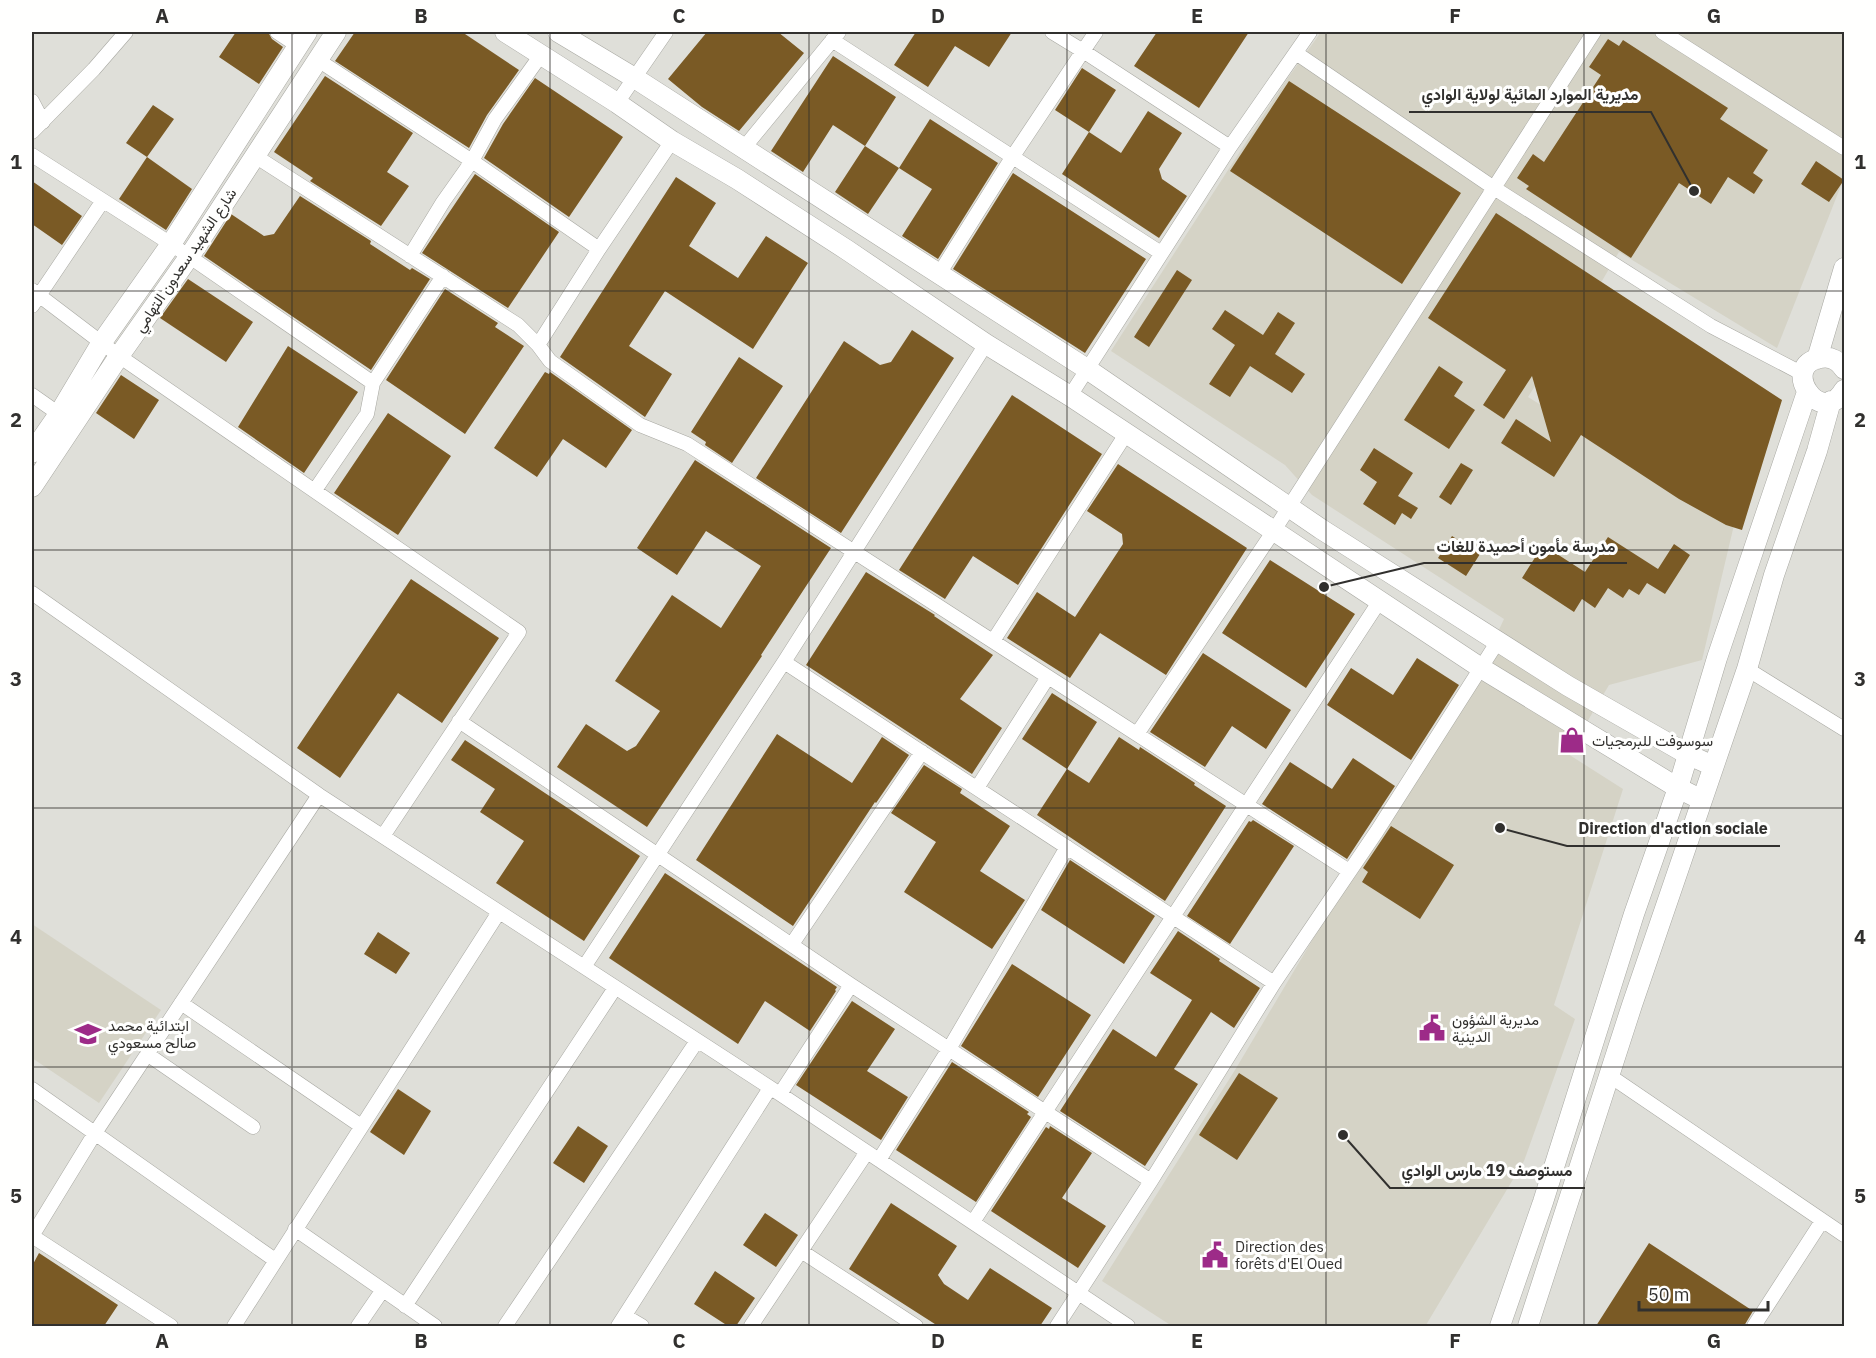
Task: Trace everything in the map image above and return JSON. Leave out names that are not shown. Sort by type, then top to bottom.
[{"type":"street","points":[[32,132],[126,32]]},
{"type":"street","points":[[277,32],[303,39]]},
{"type":"street","name":"شارع الشهيد سعدون التهامي","points":[[32,487],[119,356],[189,257],[336,32]]},
{"type":"street","points":[[505,32],[672,141],[737,179],[847,250],[986,344],[1070,396],[1481,668],[1678,788],[1702,800]]},
{"type":"street","points":[[558,32],[633,77],[1087,369],[1288,508],[1568,686],[1687,754],[1713,766]]},
{"type":"street","points":[[617,103],[666,32]]},
{"type":"street","points":[[1052,32],[1230,147]]},
{"type":"street","points":[[939,274],[1095,32]]},
{"type":"street","points":[[1070,396],[1230,147],[1310,32]]},
{"type":"street","points":[[1137,734],[1273,532],[1594,32]]},
{"type":"street","points":[[1662,32],[1845,148]]},
{"type":"street","points":[[743,148],[835,36],[1161,253]]},
{"type":"street","name":"شارع الشهيد سعدون التهامي","points":[[32,453],[102,342],[171,244],[303,39]]},
{"type":"street","points":[[1296,53],[1494,188],[1805,383],[1817,400],[1839,398],[1817,451],[1774,575],[1747,669],[1528,1326]]},
{"type":"street","points":[[410,255],[472,161],[495,119],[541,55]]},
{"type":"street","points":[[318,60],[472,161],[599,249]]},
{"type":"street","points":[[32,101],[43,122]]},
{"type":"street","points":[[538,345],[672,141]]},
{"type":"street","points":[[32,155],[102,202],[171,244],[373,383]]},
{"type":"street","points":[[255,156],[519,325],[550,361],[640,425],[687,444],[1349,871]]},
{"type":"street","points":[[102,202],[34,297],[519,632],[383,836]]},
{"type":"street","points":[[1817,359],[1845,268]]},
{"type":"street","points":[[315,490],[366,414],[373,383],[443,276]]},
{"type":"street","points":[[584,967],[855,552],[986,344]]},
{"type":"street","points":[[1500,1326],[1543,1202],[1634,914],[1678,788],[1805,383],[1808,364],[1823,357],[1835,360],[1844,368]]},
{"type":"street","points":[[32,395],[58,414]]},
{"type":"street","points":[[993,641],[1126,434]]},
{"type":"street","points":[[32,593],[319,795],[775,1091],[1128,1326]]},
{"type":"street","points":[[973,1222],[1379,602]]},
{"type":"street","points":[[1057,1326],[1151,1181],[1274,983],[1377,831],[1498,641]]},
{"type":"street","points":[[784,662],[1274,983]]},
{"type":"street","points":[[1747,669],[1845,729]]},
{"type":"street","points":[[977,788],[1048,677]]},
{"type":"street","points":[[459,721],[851,985],[1151,1181]]},
{"type":"street","points":[[792,944],[922,752]]},
{"type":"street","points":[[171,1326],[32,1236],[95,1133],[319,795]]},
{"type":"street","points":[[879,1160],[949,1049],[1067,847]]},
{"type":"street","points":[[234,1326],[500,912]]},
{"type":"street","points":[[642,1326],[622,1321],[775,1091],[851,985]]},
{"type":"street","points":[[405,1306],[615,988]]},
{"type":"street","points":[[181,1003],[361,1126]]},
{"type":"street","points":[[505,1326],[697,1041]]},
{"type":"street","points":[[147,1054],[253,1127]]},
{"type":"street","points":[[1610,1076],[1845,1235]]},
{"type":"street","points":[[32,1089],[275,1260]]},
{"type":"street","points":[[751,1326],[867,1152]]},
{"type":"street","points":[[1754,1326],[1822,1221]]},
{"type":"street","points":[[295,1229],[435,1326]]},
{"type":"street","points":[[801,1251],[916,1326]]},
{"type":"street","points":[[358,1326],[382,1291]]},
{"type":"shaded area","points":[[1321,32],[1844,32],[1844,178],[1777,348],[1619,252],[1528,397],[1734,525],[1702,660],[1609,685],[1568,754],[1623,789],[1554,1005],[1575,1019],[1524,1161],[1426,1325],[1428,1326],[1172,1326],[1102,1281],[1235,1070],[1351,875],[1481,668],[1504,619],[1312,495],[1285,465],[1111,351],[1285,82]]},
{"type":"shaded area","name":"ابتدائية محمد صالح مسعودي","points":[[32,924],[161,1010],[99,1103],[32,1058]]},
{"type":"building","points":[[236,32],[268,32],[272,39],[283,47],[259,84],[219,57]]},
{"type":"building","points":[[355,32],[462,32],[519,70],[487,115],[469,148],[335,61]]},
{"type":"building","points":[[707,32],[778,32],[804,53],[739,131],[702,107],[668,79]]},
{"type":"building","points":[[916,32],[1012,32],[989,67],[955,46],[928,87],[894,65]]},
{"type":"building","points":[[1157,32],[1249,32],[1199,108],[1134,66]]},
{"type":"building","points":[[1608,39],[1619,46],[1623,40],[1728,108],[1720,119],[1768,150],[1753,173],[1763,180],[1754,194],[1728,177],[1711,204],[1679,183],[1631,258],[1526,189],[1529,186],[1517,178],[1533,154],[1544,162],[1601,75],[1589,67]]},
{"type":"building","points":[[833,56],[896,97],[865,146],[833,125],[803,172],[771,151]]},
{"type":"building","points":[[1082,68],[1116,90],[1089,132],[1055,110]]},
{"type":"building","points":[[325,76],[413,133],[387,172],[409,186],[381,226],[310,181],[313,178],[274,152]]},
{"type":"building","points":[[535,78],[623,137],[569,217],[484,158],[503,124]]},
{"type":"building","points":[[1289,81],[1461,193],[1402,284],[1230,171]]},
{"type":"building","points":[[153,105],[174,119],[147,157],[126,143]]},
{"type":"building","points":[[1148,111],[1182,133],[1159,169],[1162,179],[1187,196],[1159,238],[1062,174],[1089,132],[1121,153]]},
{"type":"building","points":[[930,119],[998,163],[938,259],[902,236],[932,189],[899,168]]},
{"type":"building","points":[[865,146],[899,168],[868,214],[835,192]]},
{"type":"building","points":[[147,157],[192,189],[166,230],[119,199]]},
{"type":"building","points":[[1816,161],[1844,180],[1829,202],[1801,184]]},
{"type":"building","points":[[1013,173],[1146,259],[1085,353],[953,269]]},
{"type":"building","points":[[475,174],[559,232],[508,308],[422,253]]},
{"type":"building","points":[[676,177],[716,203],[689,246],[738,278],[766,236],[808,263],[753,349],[665,291],[629,346],[672,374],[645,417],[560,357]]},
{"type":"building","points":[[32,181],[82,216],[62,245],[32,224]]},
{"type":"building","points":[[300,196],[371,241],[370,244],[410,270],[412,268],[430,279],[371,370],[204,256],[231,214],[264,236],[274,234]]},
{"type":"building","points":[[1496,213],[1782,400],[1742,530],[1726,525],[1679,499],[1581,435],[1554,477],[1501,443],[1516,419],[1551,442],[1532,376],[1504,419],[1483,405],[1506,370],[1428,318]]},
{"type":"building","points":[[1177,270],[1192,280],[1149,347],[1134,337]]},
{"type":"building","points":[[188,279],[253,322],[226,362],[160,318]]},
{"type":"building","points":[[445,289],[498,323],[495,327],[524,346],[465,434],[386,380]]},
{"type":"building","points":[[1225,310],[1263,335],[1278,312],[1295,323],[1275,354],[1305,374],[1292,393],[1250,366],[1230,397],[1209,384],[1235,345],[1212,329]]},
{"type":"building","points":[[912,330],[954,358],[841,533],[756,478],[844,341],[880,365],[891,362]]},
{"type":"building","points":[[288,346],[358,392],[304,473],[238,427]]},
{"type":"building","points":[[739,357],[783,386],[732,463],[705,445],[706,442],[691,432]]},
{"type":"building","points":[[1439,366],[1463,382],[1454,396],[1475,410],[1449,449],[1404,420]]},
{"type":"building","points":[[545,372],[549,374],[550,372],[632,430],[606,468],[563,439],[537,477],[494,448]]},
{"type":"building","points":[[121,375],[159,400],[134,439],[96,413]]},
{"type":"building","points":[[1012,395],[1102,454],[1018,585],[973,556],[945,599],[899,570]]},
{"type":"building","points":[[388,413],[451,456],[398,535],[334,493]]},
{"type":"building","points":[[1374,448],[1413,473],[1398,496],[1418,508],[1411,519],[1402,513],[1395,525],[1363,504],[1377,482],[1360,470]]},
{"type":"building","points":[[695,460],[831,548],[762,656],[647,827],[557,767],[586,724],[627,751],[636,746],[660,711],[615,681],[672,595],[721,628],[761,566],[706,531],[677,575],[637,548]]},
{"type":"building","points":[[1461,463],[1473,470],[1451,505],[1439,497]]},
{"type":"building","points":[[1118,464],[1247,548],[1166,675],[1100,633],[1070,678],[1007,638],[1037,592],[1075,617],[1123,544],[1122,534],[1087,511]]},
{"type":"building","points":[[1452,536],[1480,554],[1466,576],[1438,558]]},
{"type":"building","points":[[1608,537],[1658,569],[1674,544],[1690,555],[1665,594],[1647,583],[1639,595],[1629,589],[1623,598],[1608,588],[1595,608],[1582,599],[1574,612],[1522,578],[1543,545],[1585,572]]},
{"type":"building","points":[[1270,560],[1355,614],[1306,688],[1222,633]]},
{"type":"building","points":[[866,572],[993,655],[960,699],[1002,728],[972,774],[806,665]]},
{"type":"building","points":[[411,579],[499,638],[442,723],[398,693],[340,778],[297,748]]},
{"type":"building","points":[[1203,653],[1291,710],[1266,749],[1232,726],[1205,767],[1150,732]]},
{"type":"building","points":[[1417,658],[1459,685],[1411,760],[1327,705],[1351,668],[1393,695]]},
{"type":"building","points":[[1052,693],[1097,722],[1067,769],[1022,739]]},
{"type":"building","points":[[777,734],[852,783],[882,737],[909,755],[793,926],[696,860]]},
{"type":"building","points":[[1119,737],[1139,750],[1140,747],[1226,806],[1165,901],[1037,815],[1067,769],[1089,783]]},
{"type":"building","points":[[465,740],[640,856],[584,941],[496,883],[524,841],[480,812],[495,789],[451,760]]},
{"type":"building","points":[[1353,758],[1395,786],[1347,859],[1262,804],[1290,762],[1332,789]]},
{"type":"building","points":[[924,765],[962,789],[960,793],[1010,826],[980,871],[1025,900],[992,949],[904,892],[936,842],[891,813]]},
{"type":"building","points":[[1253,820],[1294,846],[1230,944],[1187,916],[1249,821]]},
{"type":"building","points":[[1391,826],[1454,865],[1420,919],[1362,882],[1368,872],[1363,868]]},
{"type":"building","points":[[1070,860],[1155,916],[1124,964],[1041,910]]},
{"type":"building","points":[[665,873],[837,987],[810,1031],[765,1001],[738,1044],[609,958]]},
{"type":"building","points":[[1178,931],[1260,988],[1234,1028],[1211,1012],[1174,1069],[1198,1084],[1145,1166],[1060,1111],[1113,1029],[1156,1057],[1192,1000],[1150,973]]},
{"type":"building","points":[[378,932],[410,953],[396,974],[364,954]]},
{"type":"building","points":[[1012,964],[1091,1015],[1038,1097],[961,1046]]},
{"type":"building","points":[[852,1001],[895,1029],[867,1071],[908,1097],[881,1140],[796,1085]]},
{"type":"building","points":[[952,1062],[1029,1112],[1027,1114],[1031,1117],[976,1202],[896,1150]]},
{"type":"building","points":[[1239,1073],[1278,1098],[1237,1160],[1199,1135]]},
{"type":"building","points":[[398,1089],[431,1111],[404,1155],[370,1132]]},
{"type":"building","points":[[578,1126],[608,1146],[584,1183],[553,1163]]},
{"type":"building","points":[[1050,1126],[1092,1153],[1062,1198],[1106,1226],[1078,1268],[991,1211],[1046,1127],[1049,1129]]},
{"type":"building","points":[[891,1203],[957,1246],[938,1275],[944,1284],[968,1300],[990,1268],[1052,1308],[1040,1326],[938,1326],[849,1269]]},
{"type":"building","points":[[765,1213],[798,1235],[776,1267],[743,1245]]},
{"type":"building","points":[[1649,1243],[1753,1311],[1744,1326],[1596,1326]]},
{"type":"building","points":[[39,1253],[118,1305],[104,1326],[32,1326],[32,1266]]},
{"type":"building","points":[[715,1271],[755,1298],[736,1326],[728,1326],[694,1304]]},
{"type":"place","name":"مديرية الموارد المائية لولاية الوادي","points":[[1694,191]]},
{"type":"place","name":"مدرسة مأمون أحميدة للغات","points":[[1324,587]]},
{"type":"place","name":"سوسوفت للبرمجيات","points":[[1572,740]]},
{"type":"place","name":"Direction d'action sociale","points":[[1500,828]]},
{"type":"place","name":"مديرية الشؤون الدينية","points":[[1432,1028]]},
{"type":"place","name":"ابتدائية محمد صالح مسعودي","points":[[88,1034]]},
{"type":"place","name":"مستوصف 19 مارس الوادي","points":[[1343,1135]]},
{"type":"place","name":"Direction des forêts d'El Oued","points":[[1215,1255]]}]
